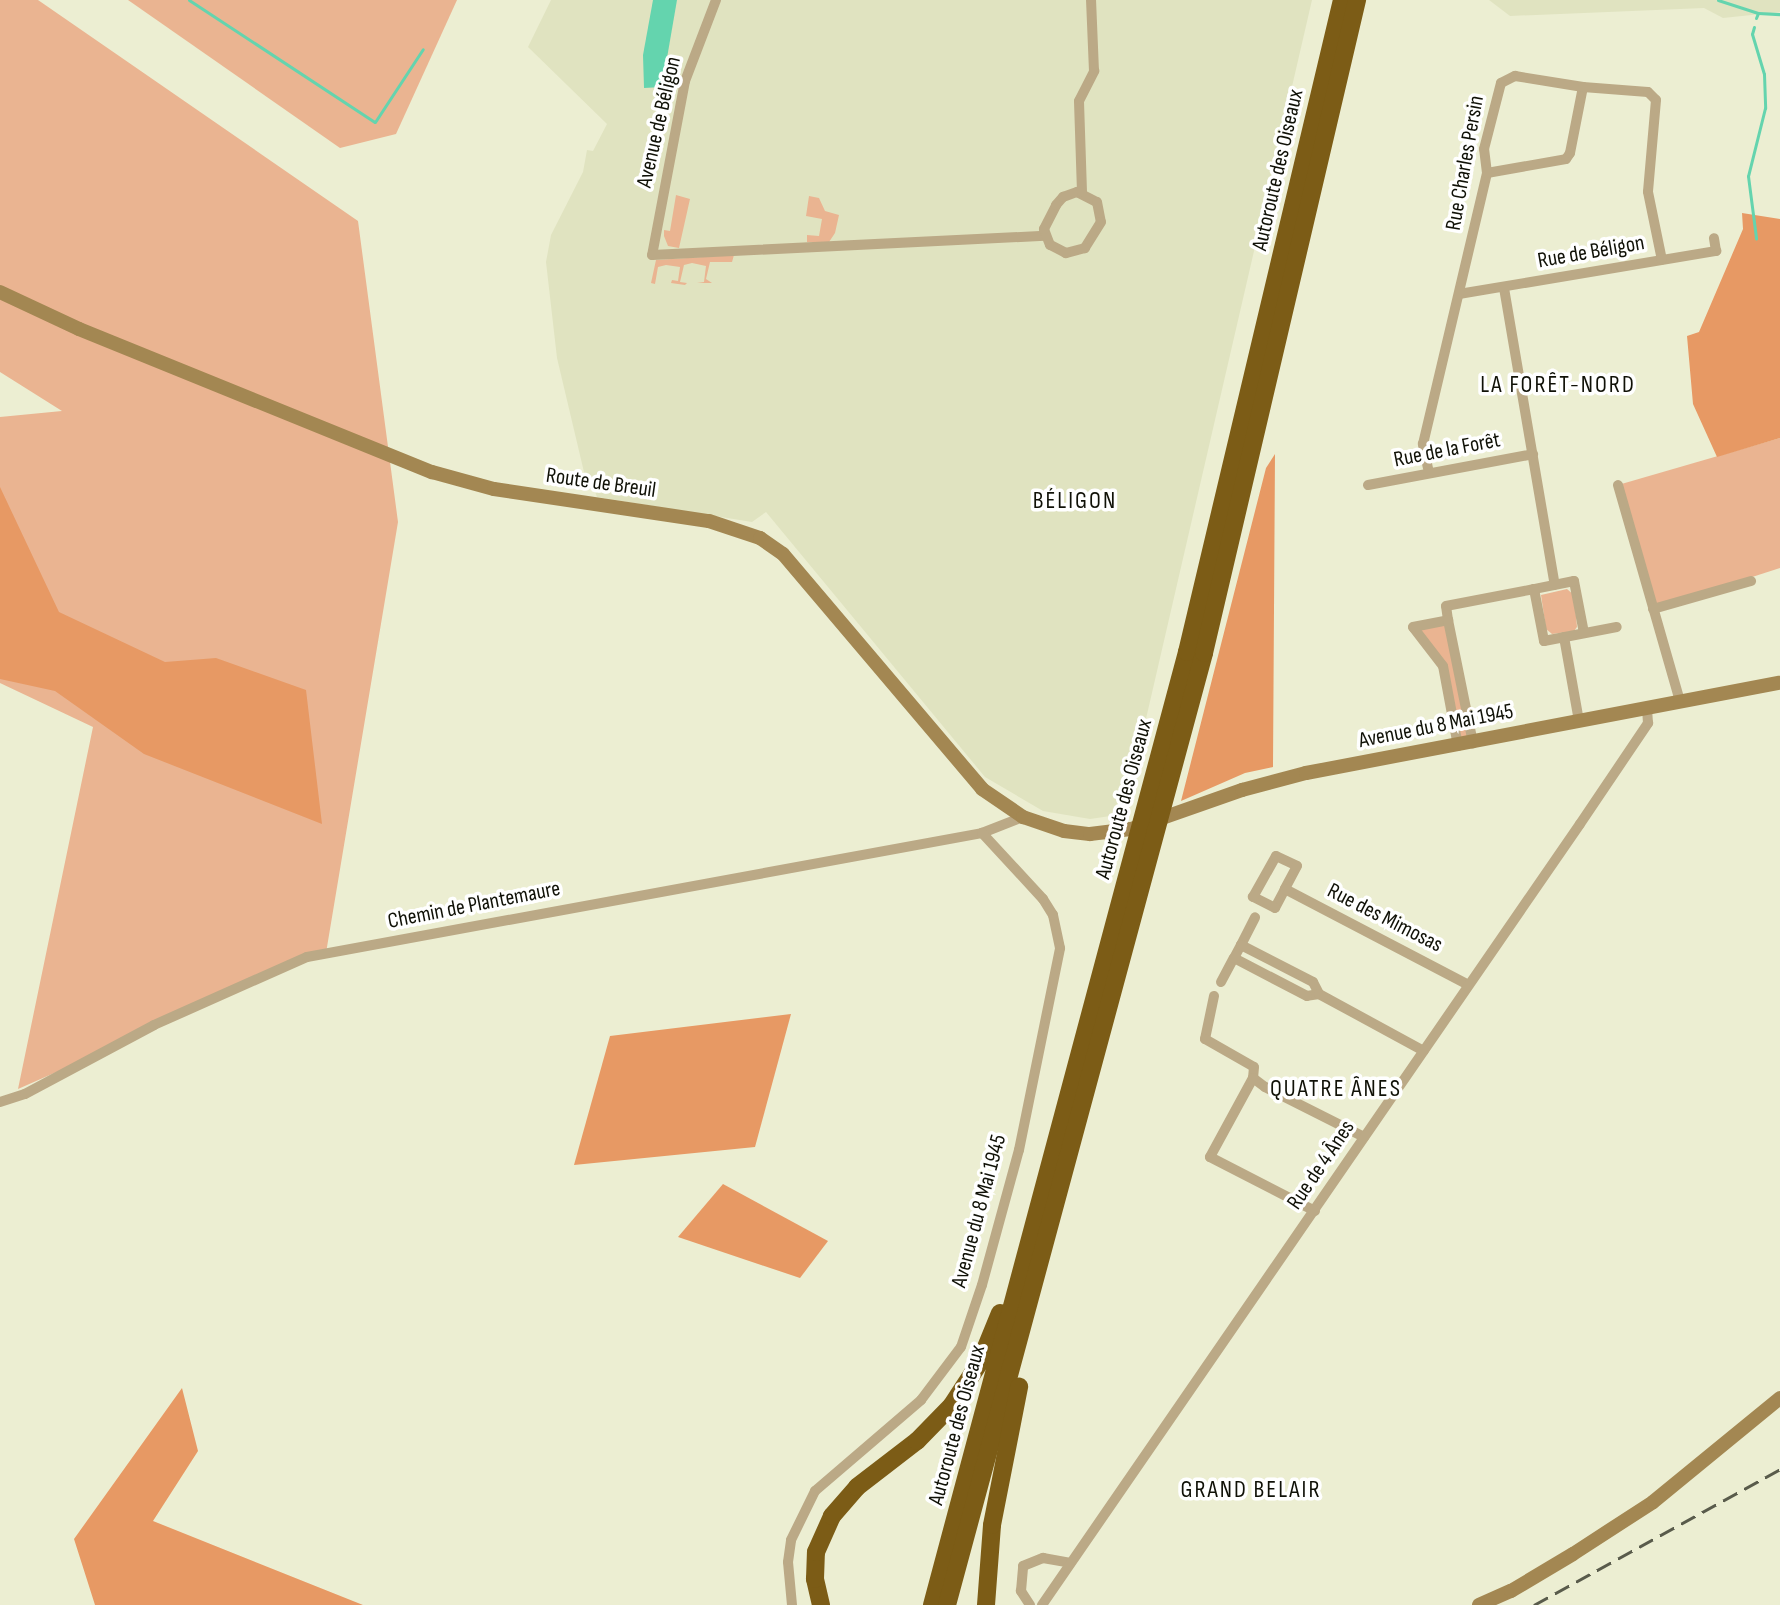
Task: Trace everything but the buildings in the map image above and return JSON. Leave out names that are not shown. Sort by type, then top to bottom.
[{"type":"highway","name":"Autoroute des Oiseaux","points":[[932,1605],[1187,652],[1342,0]]},
{"type":"highway","name":"Autoroute des Oiseaux","points":[[947,1605],[1208,638],[1357,0]]},
{"type":"highway","points":[[821,1605],[815,1579],[816,1552],[832,1516],[857,1487],[937,1422],[965,1388],[980,1362],[998,1321],[1059,1132]]},
{"type":"highway","points":[[986,1605],[987,1561],[999,1486],[1058,1200]]},
{"type":"street","name":"Avenue de Béligon","points":[[716,0],[685,81],[652,255],[1045,236]]},
{"type":"street","points":[[1082,192],[1079,101],[1094,71],[1091,0]]},
{"type":"street","name":"Rue Charles Persin","points":[[1429,473],[1423,444],[1487,173],[1484,149],[1501,83],[1515,76],[1583,87],[1648,92],[1656,100],[1648,192],[1662,260]]},
{"type":"street","points":[[1487,173],[1566,159],[1570,153],[1583,87]]},
{"type":"street","points":[[1082,192],[1094,198],[1101,212],[1100,226],[1080,251],[1066,253],[1055,250],[1045,236],[1045,222],[1068,194],[1082,192]]},
{"type":"street","name":"Rue de Béligon","points":[[1459,294],[1716,251],[1714,238]]},
{"type":"street","points":[[1504,288],[1555,585]]},
{"type":"street","name":"Route de Breuil","points":[[0,292],[79,329],[432,472],[494,489],[709,521],[760,538],[783,554],[960,767],[982,789],[1023,817],[1064,831],[1106,833]]},
{"type":"street","name":"Rue de la Forêt","points":[[1368,485],[1533,454]]},
{"type":"street","points":[[1618,485],[1680,701]]},
{"type":"street","points":[[1466,744],[1446,606],[1574,581],[1584,633]]},
{"type":"street","points":[[1653,609],[1751,581]]},
{"type":"street","points":[[1534,589],[1544,641],[1617,627]]},
{"type":"street","points":[[1448,620],[1413,627],[1443,666],[1466,744]]},
{"type":"street","points":[[1564,637],[1579,721]]},
{"type":"street","name":"Avenue du 8 Mai 1945","points":[[1106,833],[1131,829],[1242,790],[1306,773],[1780,683]]},
{"type":"street","name":"Rue de 4 Ânes","points":[[1042,1605],[1648,723],[1647,707]]},
{"type":"street","points":[[982,833],[1023,817]]},
{"type":"street","name":"Avenue du 8 Mai 1945","points":[[792,1605],[788,1571],[791,1540],[810,1499],[830,1475],[921,1400],[961,1347],[982,1285],[1019,1150],[1060,948],[1053,915],[1043,899],[982,833]]},
{"type":"street","name":"Chemin de Plantemaure","points":[[0,1102],[25,1094],[154,1025],[307,957],[982,833]]},
{"type":"street","points":[[1276,856],[1297,866],[1285,889],[1275,908],[1253,897],[1276,856]]},
{"type":"street","name":"Rue des Mimosas","points":[[1285,889],[1467,984]]},
{"type":"street","points":[[1221,982],[1255,917]]},
{"type":"street","points":[[1241,945],[1313,982],[1319,994],[1424,1051]]},
{"type":"street","points":[[1234,958],[1307,996],[1319,994]]},
{"type":"street","points":[[1214,996],[1205,1039],[1254,1067],[1253,1078],[1210,1157],[1315,1211]]},
{"type":"street","points":[[1253,1078],[1364,1137]]},
{"type":"street","points":[[1479,1605],[1573,1554],[1653,1502],[1780,1398]]},
{"type":"street","points":[[1030,1605],[1021,1591],[1023,1566],[1043,1558],[1071,1563]]},
{"type":"shaded area","points":[[0,0],[38,0],[358,221],[398,522],[326,953],[18,1089],[93,727],[0,683],[0,417],[62,411],[0,372]]},
{"type":"shaded area","points":[[128,0],[457,0],[396,134],[340,148]]},
{"type":"shaded area","points":[[551,0],[1312,0],[1124,814],[1090,819],[1043,811],[985,777],[766,512],[752,522],[597,497],[594,489],[588,489],[557,358],[546,262],[551,235],[583,172],[587,150],[593,151],[607,124],[528,47]]},
{"type":"shaded area","points":[[653,0],[677,0],[662,87],[644,88],[643,55]]},
{"type":"shaded area","points":[[1489,0],[1780,0],[1780,12],[1723,18],[1704,8],[1510,16]]},
{"type":"shaded area","points":[[676,195],[690,199],[679,248],[668,246],[664,236],[664,230],[670,231]]},
{"type":"shaded area","points":[[809,196],[819,198],[825,211],[839,215],[835,233],[829,242],[807,242],[807,235],[819,236],[822,219],[806,216]]},
{"type":"shaded area","points":[[1742,213],[1780,219],[1780,438],[1717,457],[1693,404],[1687,336],[1699,332],[1743,229]]},
{"type":"shaded area","points":[[734,255],[732,262],[710,262],[706,279],[712,283],[697,283],[704,282],[706,266],[692,263],[684,265],[680,282],[687,283],[685,285],[671,283],[672,280],[678,281],[680,267],[666,265],[658,267],[655,284],[651,283],[656,260]]},
{"type":"shaded area","points":[[1780,438],[1780,568],[1653,609],[1618,485]]},
{"type":"shaded area","points":[[1275,454],[1273,767],[1245,773],[1181,801],[1266,468]]},
{"type":"shaded area","points":[[0,487],[59,612],[165,662],[216,658],[306,690],[322,824],[144,754],[55,691],[0,679]]},
{"type":"shaded area","points":[[1567,589],[1574,595],[1577,627],[1574,631],[1552,634],[1546,629],[1541,595]]},
{"type":"shaded area","points":[[1448,620],[1473,743],[1458,746],[1443,666],[1413,627]]},
{"type":"shaded area","points":[[791,1014],[755,1147],[574,1165],[610,1036]]},
{"type":"shaded area","points":[[723,1184],[828,1241],[800,1278],[678,1237]]},
{"type":"shaded area","points":[[182,1388],[198,1451],[153,1521],[363,1605],[95,1605],[74,1539]]},
{"type":"waterway","points":[[189,0],[375,122],[423,49]]},
{"type":"waterway","points":[[1718,0],[1758,13]]},
{"type":"waterway","points":[[1756,18],[1758,13],[1780,14]]},
{"type":"waterway","points":[[1754,27],[1752,34],[1764,74],[1765,108],[1748,176],[1756,238]]},
{"type":"railway","points":[[1534,1605],[1780,1469]]},
{"type":"district","name":"LA FORÊT-NORD","points":[[1558,385]]},
{"type":"district","name":"BÉLIGON","points":[[1075,501]]},
{"type":"district","name":"QUATRE ÂNES","points":[[1336,1089]]},
{"type":"district","name":"GRAND BELAIR","points":[[1251,1490]]}]
